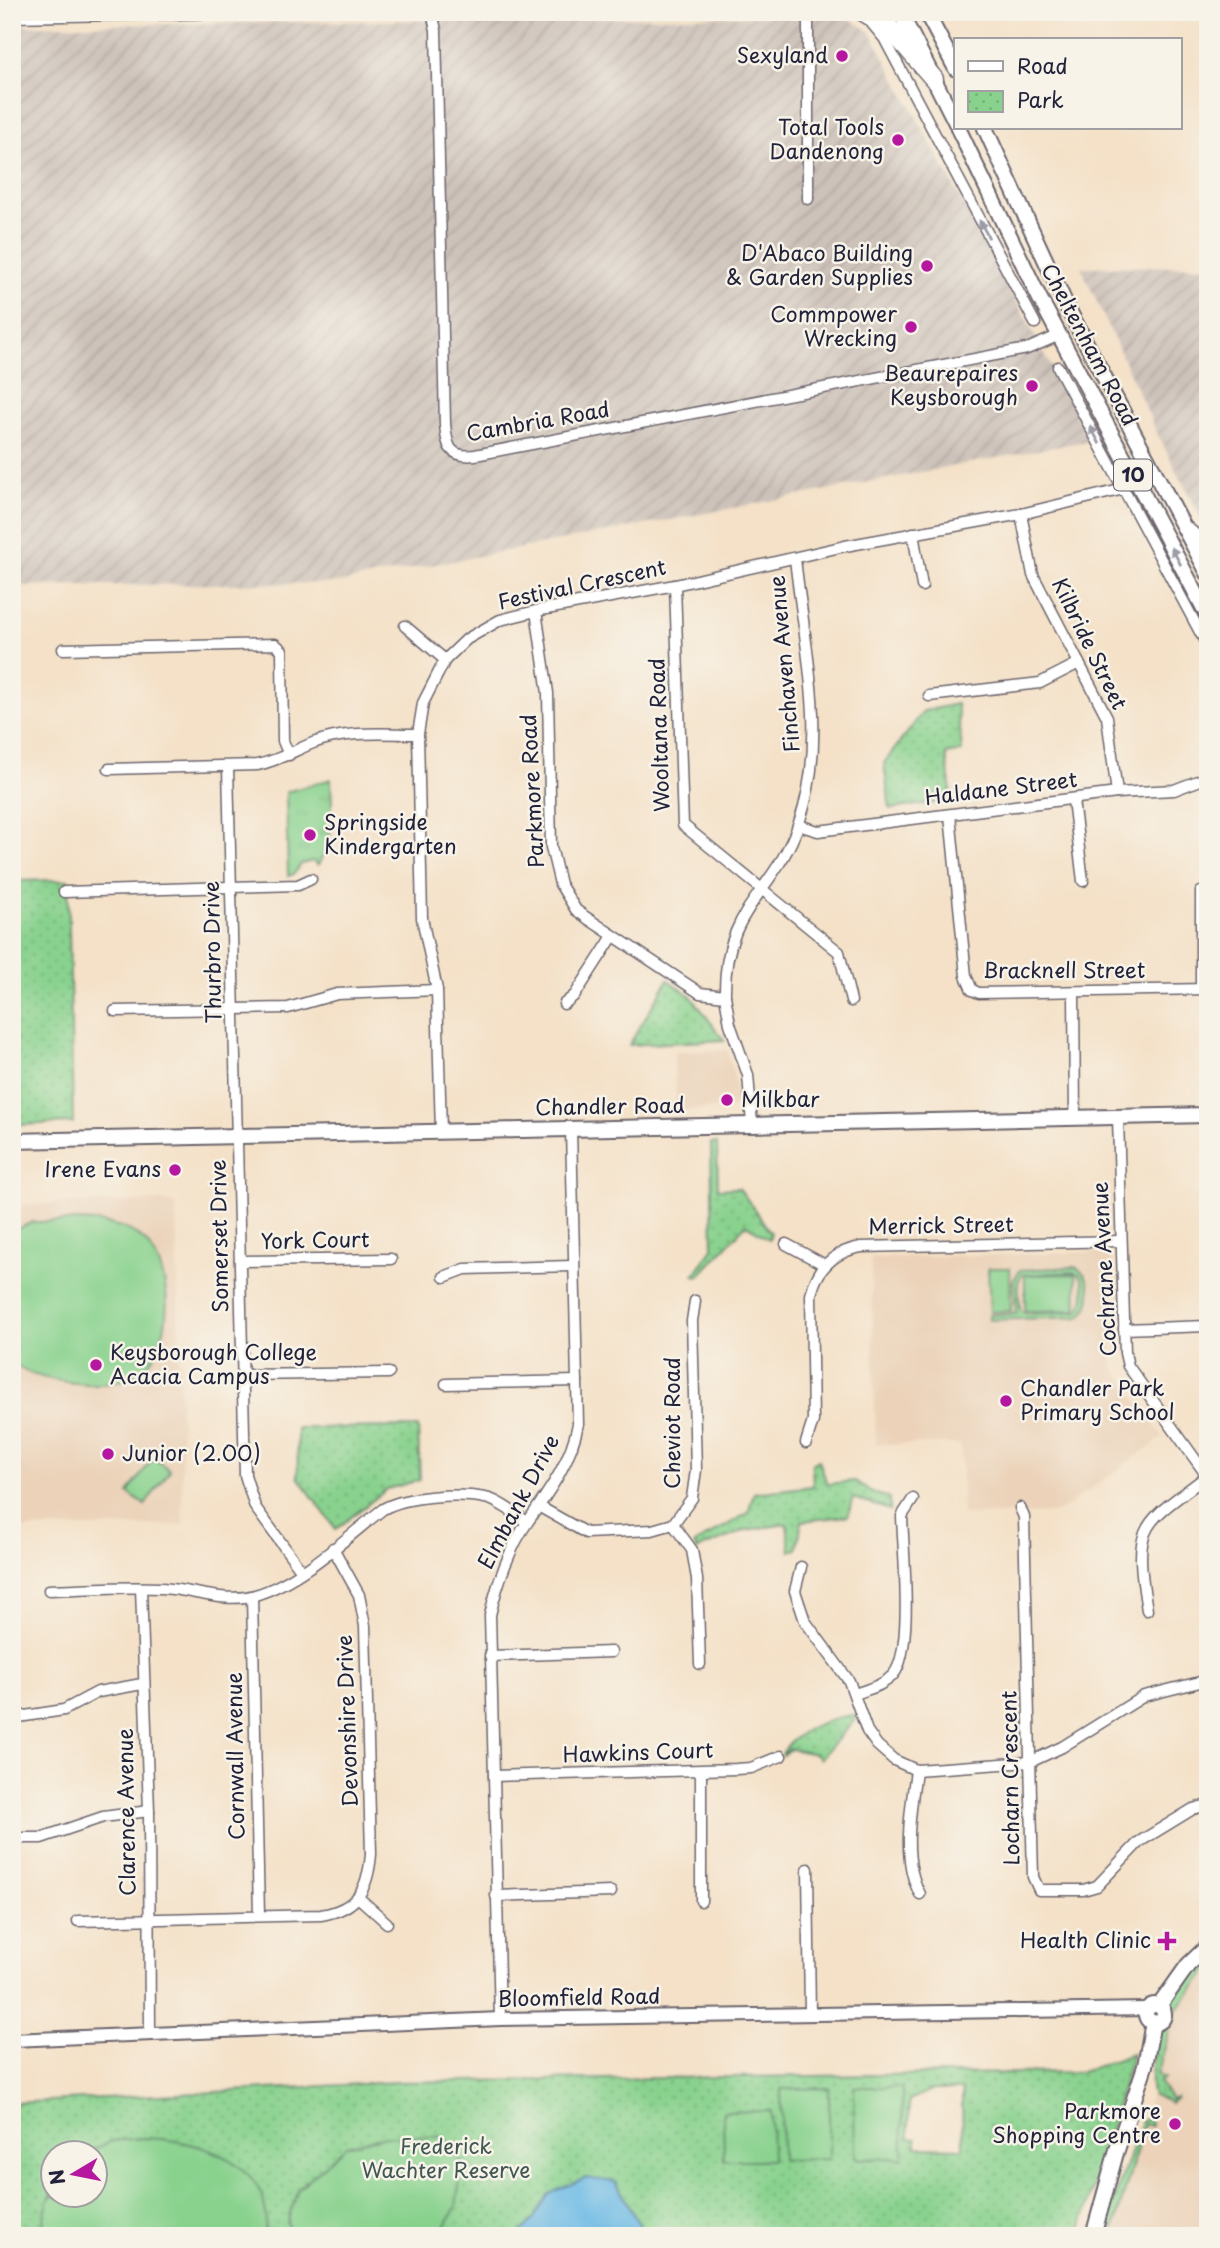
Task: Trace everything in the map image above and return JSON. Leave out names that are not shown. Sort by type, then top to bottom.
[{"type":"highway","points":[[876,12],[934,79]]},
{"type":"main road","points":[[900,12],[954,119]]},
{"type":"main road","points":[[926,12],[954,65]]},
{"type":"main road","name":"Cheltenham Road","points":[[959,130],[1040,297],[1208,616]]},
{"type":"main road","name":"Cheltenham Road","points":[[986,130],[1076,323],[1208,573]]},
{"type":"main road","points":[[1060,335],[1076,323]]},
{"type":"main road","name":"Chandler Road","points":[[12,1141],[1208,1115]]},
{"type":"main road","points":[[1093,2236],[1145,2066],[1153,2012],[1188,1965],[1208,1946]]},
{"type":"street","points":[[12,17],[275,12]]},
{"type":"street","points":[[430,15],[445,12]]},
{"type":"street","points":[[808,12],[808,199]]},
{"type":"street","name":"Cheltenham Road","points":[[856,12],[877,28],[901,69],[1035,323]]},
{"type":"street","name":"Cambria Road","points":[[430,15],[436,30],[445,424],[447,446],[452,453],[462,456],[475,455],[844,385],[1027,349],[1060,335]]},
{"type":"street","points":[[901,69],[904,42]]},
{"type":"street","points":[[1017,289],[1040,297]]},
{"type":"street","name":"Cheltenham Road","points":[[1058,367],[1208,647]]},
{"type":"street","points":[[1081,408],[1088,390]]},
{"type":"street","name":"Festival Crescent","points":[[441,1132],[438,990],[422,918],[418,734],[423,703],[445,660],[467,639],[500,620],[536,611],[676,585],[913,533],[1021,514],[1124,489]]},
{"type":"street","name":"Kilbride Street","points":[[1021,514],[1033,575],[1107,717],[1117,793]]},
{"type":"street","name":"Cheltenham Road","points":[[1179,519],[1208,545]]},
{"type":"street","points":[[913,533],[922,586]]},
{"type":"street","name":"Finchaven Avenue","points":[[725,996],[727,953],[732,935],[798,825],[811,780],[815,744],[795,558]]},
{"type":"street","name":"Wooltana Road","points":[[676,585],[683,825],[839,951],[851,1001]]},
{"type":"street","name":"Parkmore Road","points":[[536,611],[548,693],[552,862],[560,884],[576,910],[614,936],[700,993],[725,996]]},
{"type":"street","points":[[405,626],[445,660]]},
{"type":"street","points":[[63,649],[275,644],[282,650],[283,741],[289,755]]},
{"type":"street","points":[[929,696],[1040,683],[1079,663]]},
{"type":"street","points":[[109,769],[257,765],[289,755],[313,743],[346,734],[418,734]]},
{"type":"street","name":"Thurbro Drive","points":[[228,767],[237,1136]]},
{"type":"street","name":"Haldane Street","points":[[798,825],[818,831],[1117,793],[1174,790],[1208,777]]},
{"type":"street","points":[[1073,800],[1083,881]]},
{"type":"street","name":"Bracknell Street","points":[[950,815],[966,976],[972,990],[979,993],[1204,989]]},
{"type":"street","points":[[64,892],[298,885],[311,879]]},
{"type":"street","points":[[1201,892],[1204,989]]},
{"type":"street","points":[[564,1004],[575,995],[614,936]]},
{"type":"street","points":[[115,1011],[288,1008],[337,994],[438,990]]},
{"type":"street","points":[[1074,992],[1075,1118]]},
{"type":"street","points":[[725,996],[730,1024],[748,1074],[752,1124]]},
{"type":"street","name":"Cochrane Avenue","points":[[1118,1118],[1124,1329],[1128,1366],[1206,1472]]},
{"type":"street","name":"Elmbank Drive","points":[[500,2019],[489,1615],[496,1589],[527,1522],[540,1507],[573,1450],[578,1424],[570,1129]]},
{"type":"street","name":"Somerset Drive","points":[[237,1136],[245,1475],[255,1507],[301,1570]]},
{"type":"street","name":"Merrick Street","points":[[825,1265],[841,1252],[861,1247],[1121,1241]]},
{"type":"street","points":[[786,1244],[825,1265],[814,1280],[811,1295],[813,1421],[806,1443]]},
{"type":"street","name":"York Court","points":[[240,1261],[391,1259]]},
{"type":"street","points":[[444,1276],[465,1269],[572,1266]]},
{"type":"street","name":"Cheviot Road","points":[[673,1524],[692,1498],[696,1470],[692,1321],[695,1300]]},
{"type":"street","points":[[1124,1329],[1208,1326]]},
{"type":"street","points":[[243,1375],[389,1373]]},
{"type":"street","points":[[446,1384],[577,1381]]},
{"type":"street","points":[[1147,1610],[1140,1568],[1142,1535],[1153,1516],[1206,1472]]},
{"type":"street","points":[[49,1590],[188,1589],[224,1598],[252,1596],[277,1587],[383,1509],[395,1502],[416,1499],[487,1498],[527,1522]]},
{"type":"street","points":[[855,1694],[880,1685],[893,1675],[905,1647],[902,1516],[913,1499]]},
{"type":"street","points":[[540,1507],[586,1533],[652,1530],[673,1524],[692,1550],[698,1579],[700,1664]]},
{"type":"street","name":"Locharn Crescent","points":[[1020,1508],[1024,1517],[1033,1877],[1039,1890],[1083,1890],[1097,1886],[1139,1842],[1193,1810],[1208,1805]]},
{"type":"street","name":"Devonshire Drive","points":[[333,1548],[359,1595],[365,1626],[371,1854],[367,1884],[359,1898]]},
{"type":"street","points":[[801,1566],[796,1580],[798,1606],[805,1621],[855,1694],[867,1731],[877,1745],[894,1760],[916,1770],[1030,1762],[1062,1747],[1144,1696],[1208,1680]]},
{"type":"street","name":"Clarence Avenue","points":[[141,1588],[142,1684],[149,1811],[150,2034]]},
{"type":"street","name":"Cornwall Avenue","points":[[252,1596],[259,1916]]},
{"type":"street","points":[[490,1656],[611,1652]]},
{"type":"street","points":[[12,1718],[64,1710],[98,1692],[120,1685],[142,1684]]},
{"type":"street","name":"Hawkins Court","points":[[494,1776],[751,1768],[781,1756]]},
{"type":"street","points":[[916,1770],[910,1815],[911,1878],[920,1894]]},
{"type":"street","points":[[701,1771],[701,1901]]},
{"type":"street","points":[[12,1838],[41,1838],[103,1817],[149,1811]]},
{"type":"street","points":[[808,1869],[810,2014]]},
{"type":"street","points":[[496,1896],[611,1892]]},
{"type":"street","points":[[78,1921],[336,1912],[359,1898],[387,1923]]},
{"type":"street","name":"Bloomfield Road","points":[[12,2040],[500,2019],[1153,2012]]},
{"type":"shaded area","points":[[842,15],[870,31],[1091,440],[337,583],[12,586],[12,26]]},
{"type":"shaded area","points":[[1208,266],[1208,531],[1159,437],[1081,267]]},
{"type":"shaded area","points":[[727,1050],[735,1078],[736,1108],[676,1110],[674,1052]]},
{"type":"shaded area","name":"Keysborough College Acacia Campus","points":[[165,1201],[176,1205],[183,1525],[16,1529],[16,1547],[12,1547],[12,1205]]},
{"type":"shaded area","name":"Chandler Park Primary School","points":[[1101,1252],[1109,1255],[1112,1265],[1112,1365],[1163,1437],[1057,1513],[963,1515],[961,1444],[876,1444],[871,1258]]},
{"type":"shaded area","name":"Parkmore Shopping Centre","points":[[1208,1968],[1208,2236],[1109,2236],[1175,2012]]},
{"type":"green space","points":[[957,704],[962,751],[946,754],[952,800],[890,809],[884,763],[924,711]]},
{"type":"green space","points":[[331,779],[332,823],[324,853],[318,865],[313,861],[301,864],[294,874],[288,876],[286,792]]},
{"type":"green space","points":[[68,880],[73,1123],[12,1125],[12,881]]},
{"type":"green space","points":[[668,980],[691,996],[724,1040],[629,1045]]},
{"type":"green space","points":[[711,1143],[717,1143],[718,1189],[739,1188],[771,1233],[769,1239],[746,1225],[699,1276],[694,1275],[713,1248]]},
{"type":"green space","points":[[33,1222],[115,1225],[139,1236],[151,1249],[160,1266],[167,1307],[159,1347],[149,1363],[135,1375],[119,1382],[76,1383],[38,1376],[12,1363],[12,1231]]},
{"type":"green space","points":[[1074,1267],[1080,1270],[1085,1275],[1090,1290],[1085,1312],[1080,1317],[989,1320],[989,1315],[1016,1314],[1013,1281],[1020,1270]],"holes":[[[1073,1272],[1079,1274],[1084,1292],[1079,1311],[1026,1314],[1020,1309],[1018,1282],[1022,1275]]]},
{"type":"green space","points":[[988,1268],[1010,1268],[1011,1311],[990,1312]]},
{"type":"green space","points":[[1076,1274],[1077,1310],[1025,1311],[1025,1275]]},
{"type":"green space","points":[[418,1427],[420,1480],[387,1489],[336,1529],[298,1477],[297,1428]]},
{"type":"green space","points":[[153,1458],[170,1470],[145,1505],[128,1493]]},
{"type":"green space","points":[[819,1460],[827,1484],[855,1481],[873,1493],[890,1498],[890,1510],[853,1498],[848,1516],[802,1521],[797,1549],[790,1551],[787,1524],[746,1530],[697,1550],[694,1544],[748,1513],[754,1493],[813,1486],[812,1464]]},
{"type":"green space","points":[[860,1714],[820,1759],[816,1754],[790,1749],[781,1756],[787,1746],[805,1731],[826,1721]]},
{"type":"green space","points":[[1208,1958],[1208,1970],[1175,2012],[1157,2075],[1164,2078],[1159,2082],[1171,2100],[1177,2097],[1170,2103],[1153,2095],[1151,2086],[1152,2063],[1158,2037],[1172,1998]]},
{"type":"green space","name":"Frederick Wachter Reserve","points":[[1132,2054],[1079,2236],[645,2236],[616,2182],[549,2194],[533,2220],[518,2236],[12,2236],[12,2103],[397,2082],[1081,2072]],"holes":[[[932,2090],[962,2090],[963,2148],[916,2147],[916,2139],[909,2138],[909,2100]]]},
{"type":"green space","points":[[854,2087],[902,2087],[903,2158],[855,2159]]},
{"type":"green space","points":[[829,2088],[829,2159],[782,2160],[781,2089]]},
{"type":"green space","points":[[771,2111],[772,2160],[724,2160],[723,2112]]},
{"type":"green space","points":[[1150,2118],[1151,2126],[1144,2124],[1112,2236],[1102,2236],[1141,2121]]},
{"type":"green space","points":[[386,2136],[445,2137],[462,2164],[456,2207],[440,2236],[290,2236],[287,2223],[298,2189],[346,2146]]},
{"type":"green space","points":[[142,2138],[188,2143],[230,2160],[247,2173],[259,2190],[265,2211],[264,2236],[46,2236],[43,2220],[46,2210],[108,2210],[108,2143]]},
{"type":"water","points":[[585,2178],[616,2182],[645,2236],[518,2236],[533,2220],[549,2194]]},
{"type":"place","name":"Sexyland","points":[[842,56]]},
{"type":"place","name":"Total Tools Dandenong","points":[[898,140]]},
{"type":"place","name":"D'Abaco Building & Garden Supplies","points":[[927,266]]},
{"type":"place","name":"Commpower Wrecking","points":[[911,327]]},
{"type":"place","name":"Beaurepaires Keysborough","points":[[1032,386]]},
{"type":"place","name":"Springside Kindergarten","points":[[310,835]]},
{"type":"place","name":"Milkbar","points":[[727,1100]]},
{"type":"place","name":"Irene Evans","points":[[175,1170]]},
{"type":"place","name":"Keysborough College Acacia Campus","points":[[96,1365]]},
{"type":"place","name":"Chandler Park Primary School","points":[[1006,1401]]},
{"type":"place","name":"Junior (2.00)","points":[[108,1454]]},
{"type":"place","name":"Health Clinic","points":[[1167,1941]]},
{"type":"place","name":"Parkmore Shopping Centre","points":[[1175,2124]]}]
